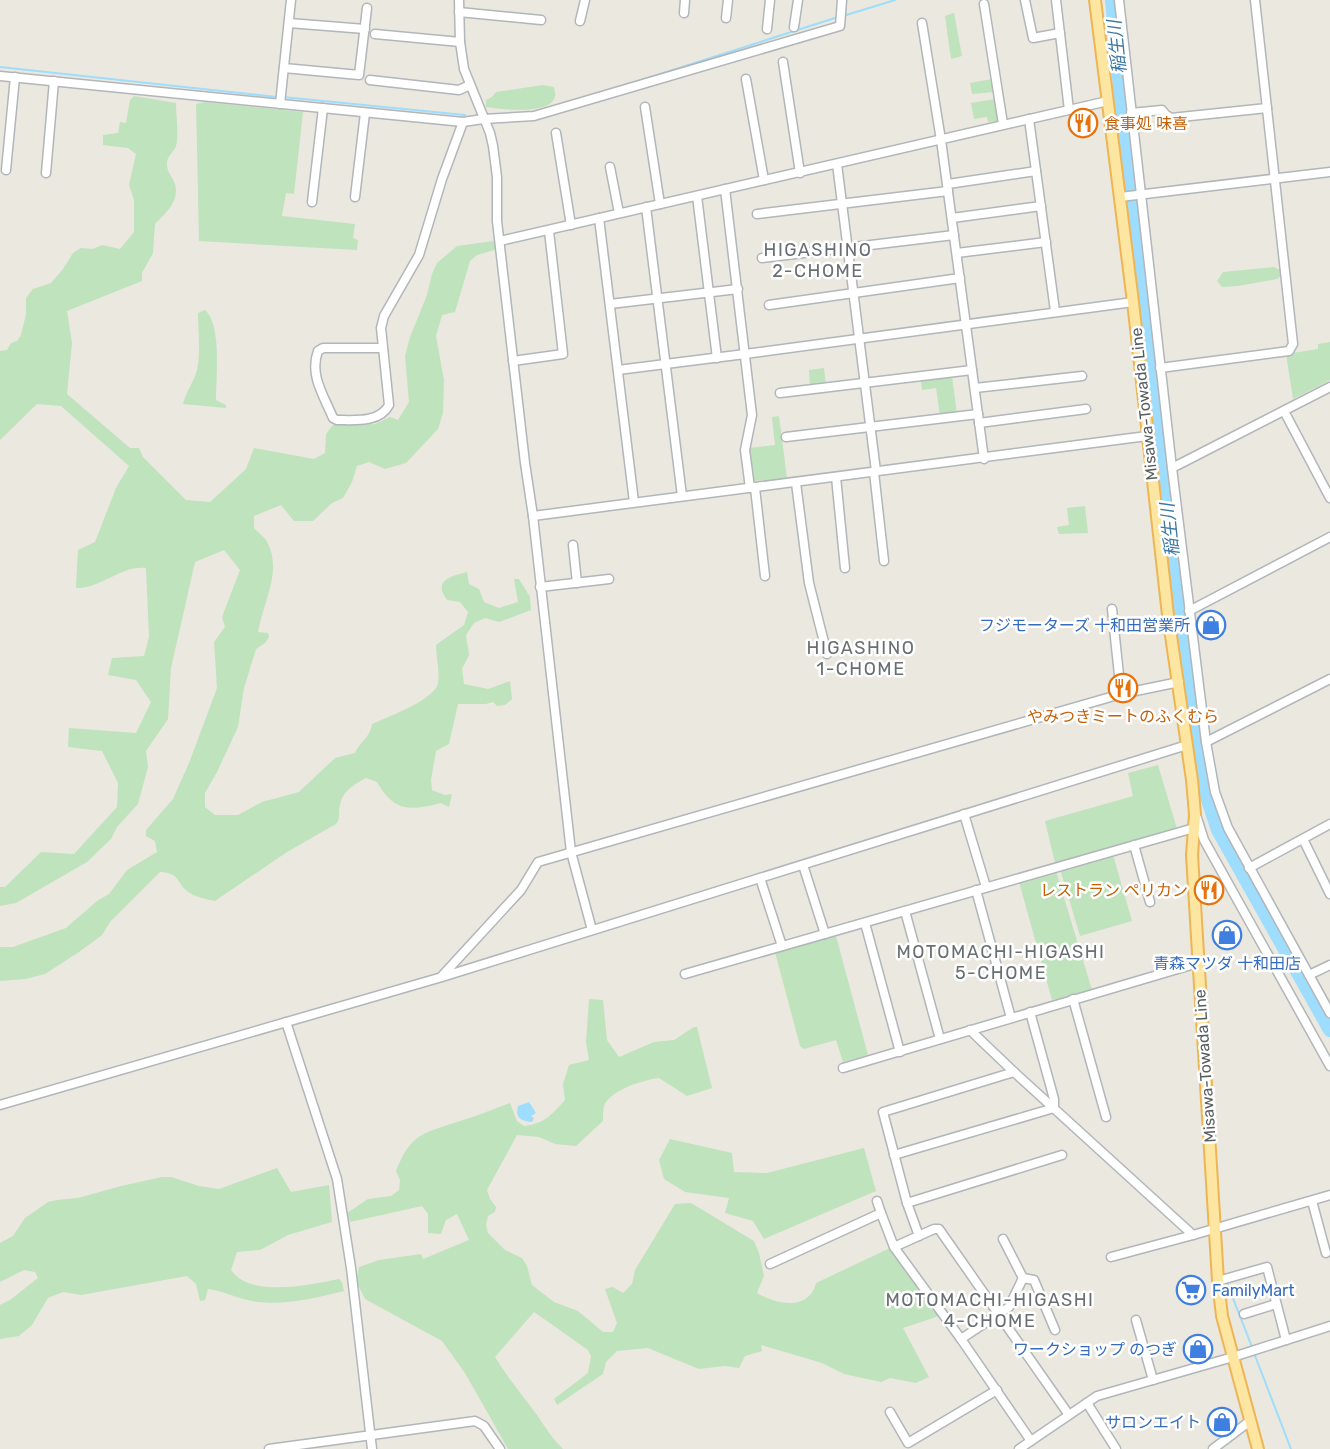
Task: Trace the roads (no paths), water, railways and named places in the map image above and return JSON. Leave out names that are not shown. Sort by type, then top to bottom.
[{"type":"main road","name":"Misawa-Towada Line","points":[[1095,0],[1108,101],[1124,197],[1147,436],[1195,814],[1192,855],[1218,1281],[1222,1316],[1258,1449]]},
{"type":"street","points":[[280,99],[291,0]]},
{"type":"street","points":[[459,0],[460,42],[464,69],[493,146],[497,177],[496,208],[571,852],[592,930]]},
{"type":"street","points":[[580,21],[585,0]]},
{"type":"street","points":[[684,13],[685,0]]},
{"type":"street","points":[[726,18],[728,0]]},
{"type":"street","points":[[767,29],[770,0]]},
{"type":"street","points":[[794,27],[798,0]]},
{"type":"street","points":[[0,76],[280,99],[323,108],[463,122],[534,116],[840,26],[842,0]]},
{"type":"street","points":[[1025,0],[1033,38],[1060,33]]},
{"type":"street","points":[[1056,0],[1069,110]]},
{"type":"street","points":[[1119,0],[1189,611],[1206,742],[1219,805],[1249,868],[1330,1013]]},
{"type":"street","points":[[1160,368],[1288,351],[1293,344],[1255,0]]},
{"type":"street","points":[[984,4],[1004,124]]},
{"type":"street","points":[[284,68],[359,75],[367,8]]},
{"type":"street","points":[[459,12],[541,20]]},
{"type":"street","points":[[289,23],[365,29]]},
{"type":"street","points":[[922,23],[942,140],[984,459]]},
{"type":"street","points":[[375,34],[460,42]]},
{"type":"street","points":[[783,62],[800,173]]},
{"type":"street","points":[[6,170],[15,77]]},
{"type":"street","points":[[746,79],[764,180]]},
{"type":"street","points":[[370,80],[459,90],[470,85]]},
{"type":"street","points":[[46,173],[54,81]]},
{"type":"street","points":[[500,241],[1108,101]]},
{"type":"street","points":[[312,201],[323,108]]},
{"type":"street","points":[[645,108],[660,204]]},
{"type":"street","points":[[1131,113],[1162,110],[1171,118],[1267,108]]},
{"type":"street","points":[[355,197],[365,113]]},
{"type":"street","points":[[1029,119],[1055,311]]},
{"type":"street","points":[[383,348],[323,348],[318,351],[315,358],[316,380],[333,418],[337,420],[368,419],[387,410],[389,395],[381,328],[384,316],[419,255],[442,179],[463,122]]},
{"type":"street","points":[[556,133],[571,225]]},
{"type":"street","points":[[837,164],[865,383],[884,561]]},
{"type":"street","points":[[610,167],[619,213]]},
{"type":"street","points":[[757,214],[948,188],[1036,171]]},
{"type":"street","points":[[1124,197],[1330,172]]},
{"type":"street","points":[[725,189],[752,415],[745,450],[765,576]]},
{"type":"street","points":[[697,196],[717,358]]},
{"type":"street","points":[[952,218],[1041,206]]},
{"type":"street","points":[[646,207],[682,496]]},
{"type":"street","points":[[599,218],[634,502]]},
{"type":"street","points":[[513,361],[563,354],[549,231]]},
{"type":"street","points":[[762,258],[954,235]]},
{"type":"street","points":[[957,253],[1046,242]]},
{"type":"street","points":[[769,305],[960,278]]},
{"type":"street","points":[[610,304],[738,289]]},
{"type":"street","points":[[618,370],[1133,302]]},
{"type":"street","points":[[780,393],[972,369]]},
{"type":"street","points":[[975,388],[1082,375]]},
{"type":"street","points":[[1172,468],[1330,387]]},
{"type":"street","points":[[786,437],[1086,409]]},
{"type":"street","points":[[1284,411],[1330,498]]},
{"type":"street","points":[[533,516],[1147,436]]},
{"type":"street","points":[[836,477],[845,568]]},
{"type":"street","points":[[796,483],[809,583],[827,654]]},
{"type":"street","points":[[1189,611],[1330,537]]},
{"type":"street","points":[[573,545],[577,583]]},
{"type":"street","points":[[540,587],[609,579]]},
{"type":"street","points":[[1112,609],[1121,694]]},
{"type":"street","points":[[1206,742],[1330,679]]},
{"type":"street","points":[[442,977],[521,891],[538,862],[1121,694],[1179,682]]},
{"type":"street","points":[[0,1105],[442,977],[1188,745]]},
{"type":"street","points":[[964,814],[986,887]]},
{"type":"street","points":[[1195,814],[1204,840],[1330,1066]]},
{"type":"street","points":[[1249,868],[1329,827]]},
{"type":"street","points":[[685,974],[1194,828]]},
{"type":"street","points":[[1303,839],[1330,894]]},
{"type":"street","points":[[1134,845],[1150,902]]},
{"type":"street","points":[[802,865],[825,934]]},
{"type":"street","points":[[760,878],[782,946]]},
{"type":"street","points":[[976,891],[1011,1018]]},
{"type":"street","points":[[905,911],[940,1039]]},
{"type":"street","points":[[865,922],[900,1052]]},
{"type":"street","points":[[843,1068],[1198,963]]},
{"type":"street","points":[[1309,975],[1330,965]]},
{"type":"street","points":[[1074,999],[1106,1117]]},
{"type":"street","points":[[1030,1012],[1054,1099],[1054,1108]]},
{"type":"street","points":[[286,1022],[337,1179],[351,1268],[372,1449]]},
{"type":"street","points":[[970,1030],[1193,1235]]},
{"type":"street","points":[[919,1236],[907,1203],[883,1112],[1014,1072]]},
{"type":"street","points":[[894,1155],[1054,1108]]},
{"type":"street","points":[[907,1203],[1062,1155]]},
{"type":"street","points":[[1111,1257],[1330,1196]]},
{"type":"street","points":[[877,1201],[894,1247],[1031,1441]]},
{"type":"street","points":[[1312,1201],[1326,1253]]},
{"type":"street","points":[[770,1264],[881,1213]]},
{"type":"street","points":[[894,1247],[934,1229],[939,1229],[1069,1415]]},
{"type":"street","points":[[1003,1239],[1023,1278]]},
{"type":"street","points":[[1218,1281],[1267,1268],[1286,1340]]},
{"type":"street","points":[[961,1339],[1009,1307],[1023,1278]]},
{"type":"street","points":[[1023,1278],[1034,1280],[1055,1330]]},
{"type":"street","points":[[1244,1314],[1276,1304]]},
{"type":"street","points":[[1136,1320],[1153,1380]]},
{"type":"street","points":[[1020,1449],[1107,1392],[1233,1357],[1330,1326]]},
{"type":"street","points":[[890,1412],[908,1443],[996,1390]]},
{"type":"street","points":[[1087,1403],[1116,1449]]},
{"type":"street","points":[[269,1449],[476,1421],[484,1426],[500,1449]]},
{"type":"street","points":[[1213,1449],[1250,1422]]},
{"type":"water","points":[[529,1102],[536,1113],[531,1116],[534,1118],[532,1122],[522,1120],[517,1113],[518,1106]]},
{"type":"waterway","points":[[843,16],[895,0]]},
{"type":"waterway","name":"稲生川","points":[[1112,0],[1124,133],[1163,448],[1173,561],[1201,779],[1218,830],[1330,1030]]},
{"type":"waterway","points":[[629,84],[838,17]]},
{"type":"waterway","points":[[0,67],[277,97]]},
{"type":"waterway","points":[[283,97],[465,115]]},
{"type":"waterway","points":[[1227,1283],[1252,1347]]},
{"type":"waterway","points":[[1254,1353],[1291,1449]]},
{"type":"place","name":"食事処 味喜","points":[[1083,123]]},
{"type":"place","name":"フジモーターズ 十和田営業所","points":[[1211,625]]},
{"type":"place","name":"やみつきミートのふくむら","points":[[1123,688]]},
{"type":"place","name":"レストラン ペリカン","points":[[1209,890]]},
{"type":"place","name":"青森マツダ 十和田店","points":[[1227,935]]},
{"type":"place","name":"FamilyMart","points":[[1191,1290]]},
{"type":"place","name":"ワークショップ のつぎ","points":[[1198,1349]]},
{"type":"place","name":"サロンエイト","points":[[1222,1422]]},
{"type":"district","name":"HIGASHINO 2-CHOME","points":[[818,260]]},
{"type":"district","name":"HIGASHINO 1-CHOME","points":[[861,658]]},
{"type":"district","name":"MOTOMACHI-HIGASHI 5-CHOME","points":[[1001,962]]},
{"type":"district","name":"MOTOMACHI-HIGASHI 4-CHOME","points":[[990,1310]]}]
